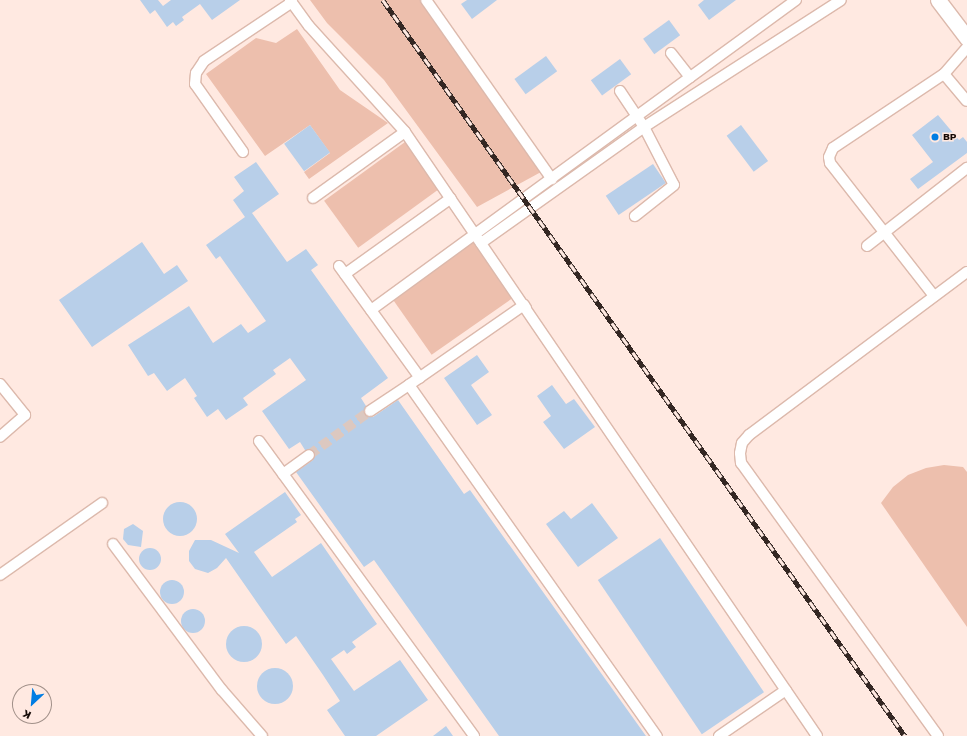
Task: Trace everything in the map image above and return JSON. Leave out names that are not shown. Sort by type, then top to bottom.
[{"type":"highway","points":[[938,0],[967,38]]},
{"type":"street","points":[[426,0],[552,179]]},
{"type":"street","points":[[479,239],[552,179],[796,0]]},
{"type":"street","points":[[371,310],[644,127],[841,0]]},
{"type":"street","points":[[243,152],[195,84],[196,73],[204,61],[291,1],[309,26],[406,132],[817,736]]},
{"type":"street","points":[[934,296],[830,163],[829,154],[833,148],[944,74],[967,48]]},
{"type":"street","points":[[671,52],[690,78]]},
{"type":"street","points":[[944,74],[967,101]]},
{"type":"street","points":[[620,91],[644,127],[674,185],[635,216]]},
{"type":"street","points":[[313,198],[406,132]]},
{"type":"street","points":[[867,246],[967,168]]},
{"type":"street","points":[[420,378],[342,270],[451,198]]},
{"type":"street","points":[[938,736],[741,463],[740,453],[742,443],[749,435],[967,272]]},
{"type":"street","points":[[370,411],[524,305],[526,308]]},
{"type":"street","points":[[0,384],[25,415],[0,437]]},
{"type":"street","points":[[409,385],[657,736]]},
{"type":"street","points":[[258,441],[474,736]]},
{"type":"street","points":[[283,474],[309,455]]},
{"type":"street","points":[[0,575],[102,503]]},
{"type":"street","points":[[113,544],[222,690],[262,736]]},
{"type":"street","points":[[719,736],[786,690]]},
{"type":"shaded area","points":[[310,0],[422,0],[541,172],[477,207],[384,80],[327,23]]},
{"type":"shaded area","points":[[297,29],[340,90],[388,123],[309,179],[304,172],[330,153],[310,125],[265,156],[206,74],[256,38],[276,43]]},
{"type":"shaded area","points":[[405,142],[439,189],[358,248],[324,201]]},
{"type":"shaded area","points":[[475,239],[515,296],[432,355],[391,298]]},
{"type":"shaded area","points":[[944,465],[963,467],[967,472],[967,627],[881,503],[893,487],[908,475],[926,468]]},
{"type":"building","points":[[140,0],[158,0],[163,6],[171,0],[240,0],[212,20],[200,4],[182,17],[184,20],[176,26],[173,22],[167,27],[155,10],[150,14]]},
{"type":"building","points":[[467,0],[497,0],[472,19],[461,4]]},
{"type":"building","points":[[704,0],[736,0],[709,20],[698,5]]},
{"type":"building","points":[[669,20],[680,35],[654,54],[643,39]]},
{"type":"building","points":[[546,56],[557,71],[526,94],[514,79]]},
{"type":"building","points":[[620,59],[631,74],[602,96],[591,80]]},
{"type":"building","points":[[938,115],[959,140],[963,137],[967,142],[967,153],[918,189],[910,179],[933,162],[912,135]]},
{"type":"building","points":[[310,125],[330,153],[304,171],[284,144]]},
{"type":"building","points":[[741,125],[768,161],[754,172],[727,136]]},
{"type":"building","points":[[256,162],[279,194],[252,213],[287,262],[306,249],[318,265],[311,270],[388,378],[361,398],[366,406],[365,415],[373,417],[398,400],[464,494],[470,490],[646,736],[499,736],[374,560],[364,567],[296,472],[313,460],[314,452],[305,450],[300,442],[289,449],[262,411],[306,380],[290,358],[273,370],[276,374],[243,398],[248,405],[226,420],[218,409],[207,417],[194,398],[197,396],[185,378],[167,391],[154,373],[148,376],[128,345],[189,306],[213,343],[241,324],[248,333],[266,321],[220,256],[216,259],[206,245],[245,217],[233,200],[244,191],[234,177]]},
{"type":"building","points":[[653,164],[666,183],[619,215],[606,196]]},
{"type":"building","points":[[142,242],[164,274],[177,265],[188,281],[92,347],[59,300]]},
{"type":"building","points":[[477,355],[489,372],[471,385],[492,415],[477,425],[444,378]]},
{"type":"building","points":[[552,385],[566,404],[574,399],[595,427],[564,449],[543,422],[551,416],[537,396]]},
{"type":"building","points":[[285,492],[301,515],[295,519],[297,522],[254,552],[272,577],[321,543],[377,624],[352,642],[356,647],[347,654],[344,650],[331,659],[354,691],[400,660],[428,700],[376,736],[345,736],[327,710],[340,701],[323,675],[296,636],[286,644],[226,558],[217,568],[208,573],[195,569],[189,561],[189,551],[195,540],[211,540],[239,553],[225,534]]},
{"type":"building","points":[[177,502],[183,502],[187,503],[194,509],[197,519],[196,526],[190,533],[183,536],[177,536],[173,535],[166,529],[163,522],[163,516],[164,512],[170,505]]},
{"type":"building","points":[[592,503],[618,538],[578,567],[546,524],[564,511],[571,519]]},
{"type":"building","points":[[133,524],[143,531],[141,547],[128,545],[123,539],[124,529]]},
{"type":"building","points":[[660,538],[764,692],[702,734],[598,580]]},
{"type":"building","points":[[150,548],[158,551],[161,559],[158,567],[150,570],[142,567],[139,559],[142,551]]},
{"type":"building","points":[[172,580],[181,583],[184,592],[181,601],[172,604],[163,601],[160,592],[163,583]]},
{"type":"building","points":[[193,609],[202,612],[205,621],[202,630],[193,633],[184,630],[181,621],[184,612]]},
{"type":"building","points":[[248,626],[257,631],[261,637],[261,651],[257,657],[248,662],[240,662],[231,657],[227,651],[226,640],[231,631],[237,627]]},
{"type":"building","points":[[279,668],[288,673],[292,679],[292,693],[288,699],[279,704],[271,704],[262,699],[258,693],[257,682],[262,673],[268,669]]},
{"type":"building","points":[[446,726],[453,736],[433,736]]},
{"type":"tunnel","points":[[309,455],[370,411]]},
{"type":"railway","points":[[383,0],[905,736]]},
{"type":"place","name":"BP","points":[[935,137]]}]
